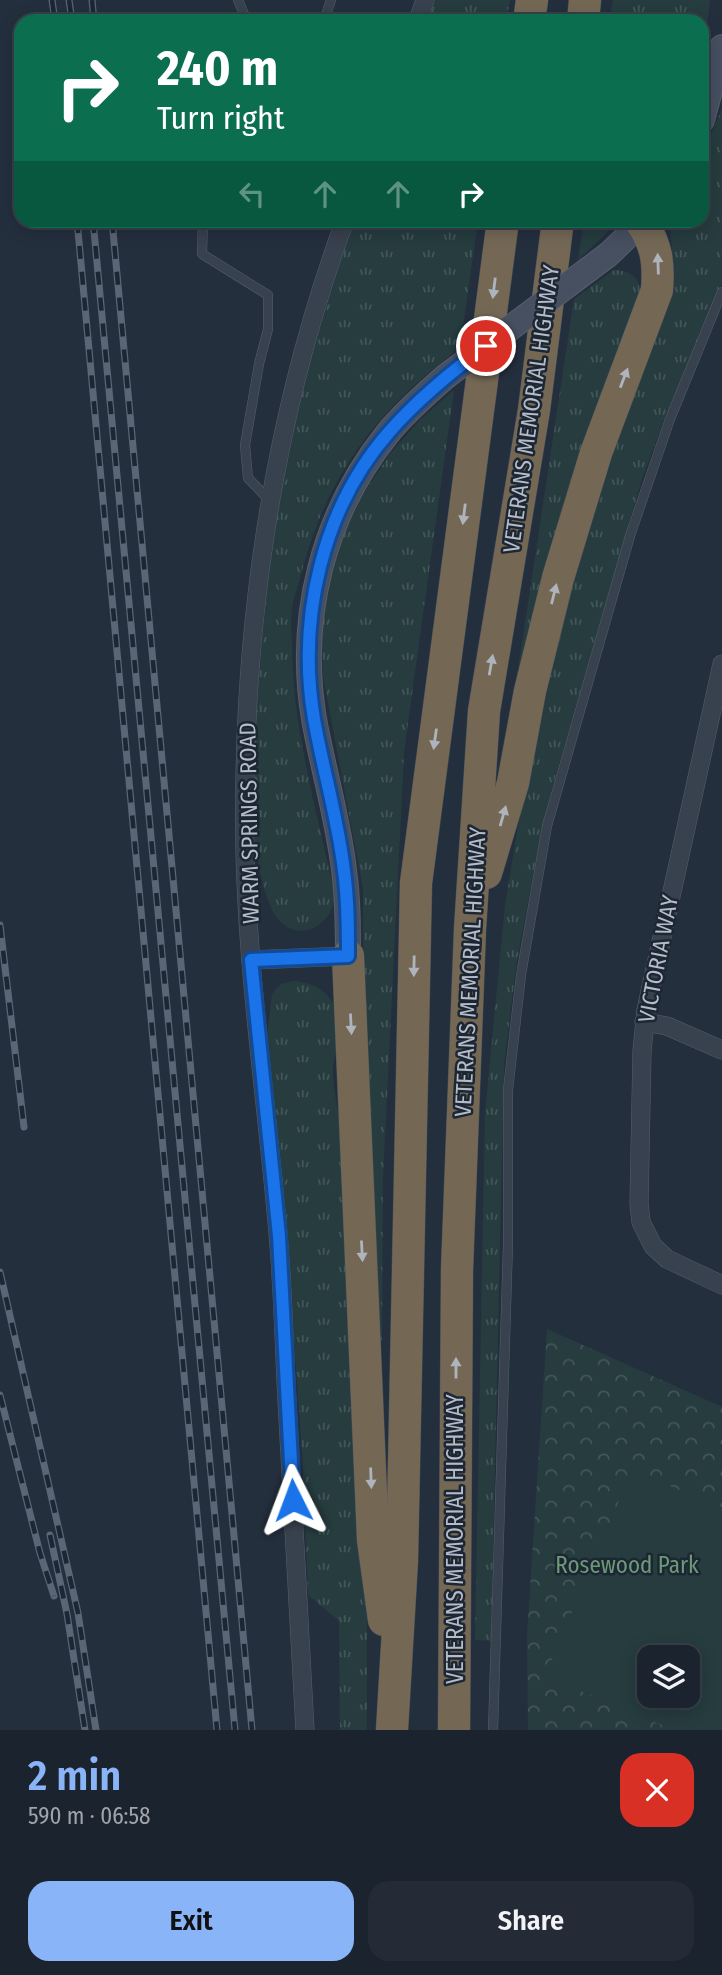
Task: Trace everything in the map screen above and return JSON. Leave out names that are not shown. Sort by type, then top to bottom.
[{"type":"highway","points":[[392,1730],[402,1561],[415,883],[502,228]]},
{"type":"highway","name":"VETERANS MEMORIAL HIGHWAY","points":[[454,1730],[457,1270],[470,929],[484,711],[534,410],[557,228]]},
{"type":"highway","points":[[470,929],[513,783],[530,691],[558,578],[596,453],[657,290],[657,252],[646,228]]},
{"type":"highway","points":[[348,956],[373,1540],[393,1698]]},
{"type":"main road","points":[[709,94],[722,47]]},
{"type":"main road","points":[[348,956],[344,871],[336,817],[314,719],[309,680],[308,649],[314,593],[327,544],[351,487],[388,433],[414,404],[445,377],[609,254],[637,228]]},
{"type":"street","name":"WARM SPRINGS ROAD","points":[[305,1730],[279,1236],[251,960],[246,853],[246,738],[252,635],[270,501],[295,377],[342,228]]},
{"type":"street","name":"VICTORIA WAY","points":[[722,664],[644,1022],[639,1214],[644,1231],[660,1253],[674,1263],[722,1285]]},
{"type":"street","points":[[251,960],[348,956]]},
{"type":"street","points":[[644,1022],[667,1026],[722,1050]]},
{"type":"lane","points":[[203,228],[202,254],[268,295],[268,329],[246,445],[248,478],[270,501]]},
{"type":"lane","points":[[493,1730],[508,1244],[508,1090],[521,975],[547,826],[631,536],[670,419],[722,292]]},
{"type":"green space","points":[[435,0],[510,0],[507,14],[430,14]]},
{"type":"green space","points":[[613,0],[710,0],[708,14],[610,14]]},
{"type":"green space","points":[[722,108],[722,284],[642,479],[552,788],[516,966],[504,1066],[491,1641],[475,1640],[485,1114],[505,905],[520,815],[560,624],[672,253],[670,228],[709,228],[709,139]]},
{"type":"green space","points":[[352,228],[477,228],[460,348],[431,371],[382,418],[343,470],[314,532],[294,598],[291,622],[296,708],[335,896],[324,921],[309,930],[301,931],[283,924],[277,917],[265,892],[259,869],[253,798],[254,749],[263,631],[281,488],[300,393]]},
{"type":"green space","points":[[583,228],[612,228],[578,260]]},
{"type":"green space","points":[[614,270],[633,276],[640,288],[640,294],[514,696],[574,299]]},
{"type":"green space","points":[[454,390],[404,752],[383,1177],[382,1342],[372,1341],[364,1114],[363,888],[323,676],[322,626],[339,545],[362,496],[389,455],[419,421]]},
{"type":"green space","points":[[293,981],[305,983],[324,992],[331,999],[339,1018],[339,1041],[333,1065],[333,1080],[342,1132],[367,1608],[367,1730],[340,1730],[339,1621],[308,1595],[303,1464],[285,1222],[267,1037],[272,994],[281,984]]},
{"type":"green space","name":"Rosewood Park","points":[[547,1329],[722,1407],[722,1730],[528,1730],[527,1635]]},
{"type":"green space","points":[[632,1470],[722,1508],[722,1730],[693,1730],[691,1727],[690,1730],[674,1730],[545,1676]]},
{"type":"railway","points":[[52,0],[54,14]]},
{"type":"railway","points":[[69,0],[71,14]]},
{"type":"railway","points":[[92,0],[93,14]]},
{"type":"railway","points":[[78,228],[217,1730]]},
{"type":"railway","points":[[94,228],[235,1730]]},
{"type":"railway","points":[[113,228],[252,1730]]},
{"type":"railway","points":[[0,925],[24,1127]]},
{"type":"railway","points":[[0,1272],[78,1613],[96,1730]]},
{"type":"railway","points":[[0,1395],[40,1553],[54,1596]]},
{"type":"railway","points":[[50,1535],[67,1614],[85,1730]]},
{"type":"route","points":[[293,1500],[279,1236],[251,960],[348,956],[348,910],[344,871],[336,817],[314,719],[309,680],[310,617],[316,581],[337,516],[351,487],[379,444],[414,404],[486,346]]}]
